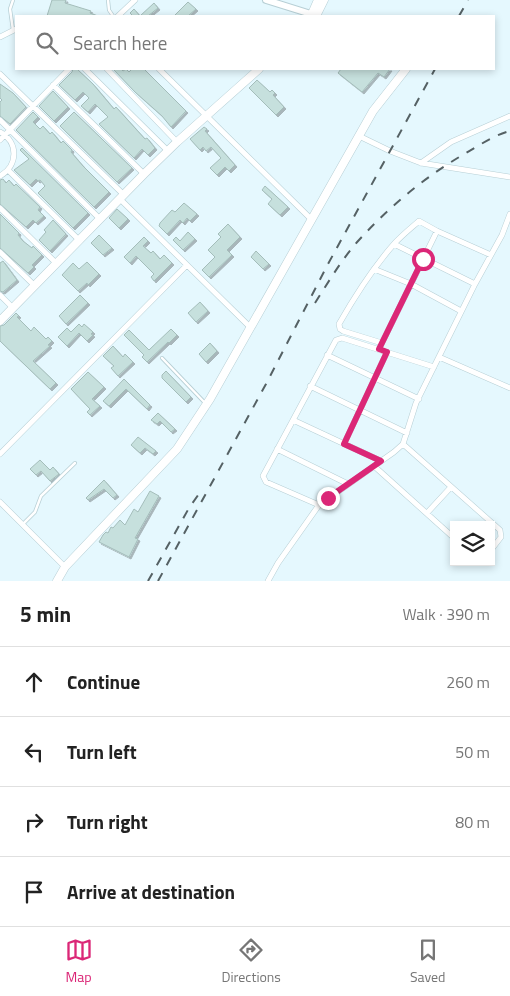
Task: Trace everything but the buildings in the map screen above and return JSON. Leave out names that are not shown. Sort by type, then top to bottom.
[{"type":"main road","points":[[316,15],[318,0]]},
{"type":"main road","points":[[316,15],[324,0]]},
{"type":"main road","points":[[0,320],[80,241],[99,218],[177,142],[258,70]]},
{"type":"main road","points":[[57,581],[65,567],[178,448],[207,405],[373,111],[405,70]]},
{"type":"street","points":[[119,15],[135,0]]},
{"type":"street","points":[[266,0],[313,15]]},
{"type":"street","points":[[0,37],[15,30]]},
{"type":"street","points":[[0,140],[5,132],[68,70]]},
{"type":"street","points":[[86,70],[168,151]]},
{"type":"street","points":[[108,70],[177,142]]},
{"type":"street","points":[[159,70],[312,220]]},
{"type":"street","points":[[0,74],[251,328]]},
{"type":"street","points":[[53,85],[144,174]]},
{"type":"street","points":[[421,163],[451,142],[510,116]]},
{"type":"street","points":[[0,120],[12,142],[14,150],[13,161],[8,170],[0,176]]},
{"type":"street","points":[[5,132],[99,218]]},
{"type":"street","points":[[359,136],[421,163],[510,177]]},
{"type":"street","points":[[8,170],[80,241]]},
{"type":"street","points":[[0,208],[57,264]]},
{"type":"street","points":[[268,581],[278,563],[319,505],[403,444],[419,399],[510,214]]},
{"type":"street","points":[[382,343],[343,331],[340,329],[339,324],[374,269],[394,244],[419,220],[437,231],[491,255]]},
{"type":"street","points":[[379,349],[437,231]]},
{"type":"street","points":[[394,244],[475,284]]},
{"type":"street","points":[[0,252],[35,286]]},
{"type":"street","points":[[0,454],[187,265]]},
{"type":"street","points":[[374,269],[411,284],[462,311]]},
{"type":"street","points":[[0,295],[13,308]]},
{"type":"street","points":[[319,505],[266,482],[264,472],[336,340],[342,338],[434,367]]},
{"type":"street","points":[[344,444],[387,352]]},
{"type":"street","points":[[327,355],[419,399]]},
{"type":"street","points":[[439,358],[510,388]]},
{"type":"street","points":[[310,386],[407,433]]},
{"type":"street","points":[[293,420],[381,461]]},
{"type":"street","points":[[403,444],[490,521]]},
{"type":"street","points":[[277,449],[348,484]]},
{"type":"street","points":[[374,466],[450,534]]},
{"type":"street","points":[[427,513],[452,487]]},
{"type":"street","points":[[0,502],[65,567]]},
{"type":"street","points":[[495,526],[500,530],[501,537],[495,545]]},
{"type":"lane","points":[[13,0],[10,9],[15,30]]},
{"type":"lane","points":[[108,0],[109,10],[112,15]]},
{"type":"lane","points":[[162,358],[207,405]]},
{"type":"lane","points":[[23,524],[35,512],[41,496],[75,463]]},
{"type":"railway","points":[[460,15],[468,0]]},
{"type":"railway","points":[[158,581],[434,70]]},
{"type":"railway","points":[[315,303],[353,247],[396,204],[451,162],[493,138],[510,131]]},
{"type":"railway","points":[[148,581],[189,508],[201,491]]},
{"type":"route","points":[[328,498],[381,461],[344,444],[387,352],[379,349],[423,259]]}]
